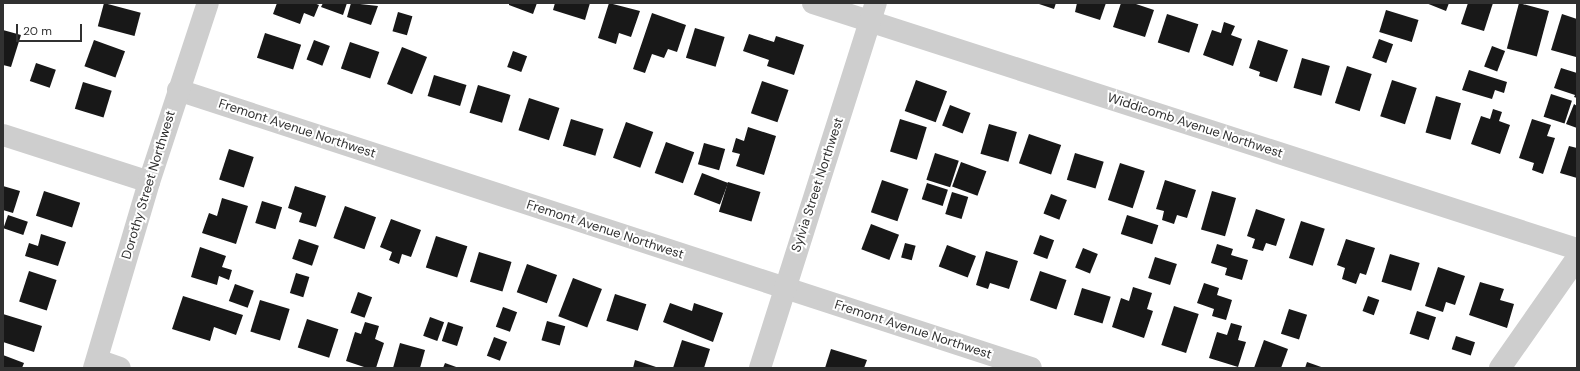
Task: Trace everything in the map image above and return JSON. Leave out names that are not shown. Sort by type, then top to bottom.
[{"type":"street","name":"Dorothy Street Northwest","points":[[96,364],[149,182],[178,90],[208,3]]},
{"type":"street","name":"Widdicomb Avenue Northwest","points":[[813,3],[873,12],[1577,249]]},
{"type":"street","name":"Sylvia Street Northwest","points":[[760,368],[873,12]]},
{"type":"street","name":"Fremont Avenue Northwest","points":[[178,90],[1031,368]]},
{"type":"street","points":[[3,136],[149,182]]},
{"type":"street","points":[[1500,368],[1577,258]]},
{"type":"street","points":[[96,364],[120,368]]},
{"type":"building","points":[[104,3],[141,13],[134,36],[98,26]]},
{"type":"building","points":[[277,3],[314,3],[319,5],[314,17],[304,13],[300,24],[273,14]]},
{"type":"building","points":[[323,3],[347,3],[343,15],[321,7]]},
{"type":"building","points":[[351,3],[378,6],[371,25],[347,17]]},
{"type":"building","points":[[509,3],[537,3],[533,14],[509,5]]},
{"type":"building","points":[[555,3],[590,3],[585,20],[553,10]]},
{"type":"building","points":[[609,3],[640,11],[631,37],[619,33],[616,44],[598,38]]},
{"type":"building","points":[[1036,3],[1056,3],[1054,9]]},
{"type":"building","points":[[1077,3],[1106,3],[1100,20],[1075,12]]},
{"type":"building","points":[[1121,3],[1133,3],[1154,10],[1145,37],[1113,27]]},
{"type":"building","points":[[1426,3],[1449,3],[1446,11]]},
{"type":"building","points":[[1468,3],[1493,3],[1484,31],[1461,24]]},
{"type":"building","points":[[1519,3],[1549,11],[1537,56],[1507,48]]},
{"type":"building","points":[[1386,10],[1419,20],[1412,42],[1379,32]]},
{"type":"building","points":[[398,12],[412,16],[407,35],[392,31]]},
{"type":"building","points":[[652,13],[686,25],[677,52],[668,49],[664,58],[652,54],[645,73],[633,69]]},
{"type":"building","points":[[1167,14],[1198,24],[1189,53],[1158,43]]},
{"type":"building","points":[[1562,14],[1577,19],[1576,57],[1551,50]]},
{"type":"building","points":[[1224,22],[1235,26],[1231,35],[1242,39],[1233,66],[1203,55],[1212,30],[1221,33]]},
{"type":"building","points":[[695,28],[725,37],[716,67],[686,58]]},
{"type":"building","points":[[3,30],[21,35],[11,67],[3,65]]},
{"type":"building","points":[[265,33],[301,45],[293,69],[257,58]]},
{"type":"building","points":[[749,34],[774,42],[776,36],[804,45],[794,75],[767,66],[769,60],[743,51]]},
{"type":"building","points":[[1379,39],[1393,44],[1386,63],[1372,58]]},
{"type":"building","points":[[94,40],[125,51],[115,78],[84,66]]},
{"type":"building","points":[[314,40],[330,46],[322,66],[306,60]]},
{"type":"building","points":[[1258,40],[1288,50],[1277,82],[1259,76],[1260,72],[1249,68]]},
{"type":"building","points":[[350,42],[379,52],[370,79],[341,68]]},
{"type":"building","points":[[1492,46],[1505,51],[1497,72],[1484,67]]},
{"type":"building","points":[[402,47],[427,57],[412,94],[387,84]]},
{"type":"building","points":[[513,51],[527,56],[521,72],[507,67]]},
{"type":"building","points":[[1302,58],[1330,66],[1321,96],[1293,88]]},
{"type":"building","points":[[36,63],[56,70],[50,88],[30,81]]},
{"type":"building","points":[[1347,66],[1372,74],[1360,111],[1335,103]]},
{"type":"building","points":[[1561,68],[1577,73],[1577,98],[1574,97],[1575,95],[1554,88]]},
{"type":"building","points":[[1469,70],[1507,82],[1504,93],[1495,90],[1492,99],[1462,90]]},
{"type":"building","points":[[434,75],[467,85],[460,106],[428,96]]},
{"type":"building","points":[[916,80],[947,91],[936,122],[905,111]]},
{"type":"building","points":[[1392,80],[1417,88],[1405,124],[1380,116]]},
{"type":"building","points":[[762,81],[788,90],[777,122],[751,113]]},
{"type":"building","points":[[83,82],[112,91],[104,118],[75,109]]},
{"type":"building","points":[[478,85],[511,95],[502,123],[470,113]]},
{"type":"building","points":[[1551,94],[1572,101],[1565,124],[1544,117]]},
{"type":"building","points":[[1436,96],[1461,103],[1451,140],[1426,133]]},
{"type":"building","points":[[529,98],[559,108],[549,140],[518,130]]},
{"type":"building","points":[[1574,104],[1577,106],[1577,128],[1566,124]]},
{"type":"building","points":[[950,105],[971,113],[963,133],[942,126]]},
{"type":"building","points":[[1493,109],[1502,112],[1499,121],[1510,125],[1500,154],[1471,144],[1481,116],[1490,119]]},
{"type":"building","points":[[571,119],[604,129],[595,156],[563,146]]},
{"type":"building","points":[[900,119],[927,127],[917,160],[890,152]]},
{"type":"building","points":[[1532,119],[1551,125],[1547,136],[1555,138],[1543,174],[1532,170],[1534,163],[1519,158]]},
{"type":"building","points":[[626,122],[653,132],[640,168],[613,158]]},
{"type":"building","points":[[989,124],[1017,132],[1008,162],[980,154]]},
{"type":"building","points":[[748,127],[776,136],[764,175],[736,166],[740,154],[732,152],[736,138],[744,141]]},
{"type":"building","points":[[1029,134],[1061,145],[1051,174],[1019,163]]},
{"type":"building","points":[[666,142],[694,152],[683,183],[655,173]]},
{"type":"building","points":[[704,143],[725,149],[719,170],[698,164]]},
{"type":"building","points":[[1569,146],[1577,148],[1577,178],[1560,173]]},
{"type":"building","points":[[229,149],[254,157],[244,187],[219,179]]},
{"type":"building","points":[[935,153],[959,161],[950,187],[926,180]]},
{"type":"building","points":[[1075,153],[1104,162],[1096,189],[1067,180]]},
{"type":"building","points":[[961,162],[986,171],[977,196],[952,186]]},
{"type":"building","points":[[1120,163],[1145,171],[1133,208],[1108,200]]},
{"type":"building","points":[[702,173],[728,183],[720,205],[694,194]]},
{"type":"building","points":[[882,180],[908,189],[897,221],[871,212]]},
{"type":"building","points":[[1165,180],[1196,190],[1187,218],[1177,215],[1174,224],[1162,220],[1164,211],[1156,209]]},
{"type":"building","points":[[728,182],[761,192],[751,222],[719,212]]},
{"type":"building","points":[[927,183],[948,190],[943,206],[922,199]]},
{"type":"building","points":[[3,186],[20,191],[13,213],[3,210]]},
{"type":"building","points":[[295,186],[326,196],[316,227],[299,222],[302,213],[288,208]]},
{"type":"building","points":[[44,191],[80,203],[72,227],[36,216]]},
{"type":"building","points":[[1212,191],[1236,198],[1225,236],[1201,229]]},
{"type":"building","points":[[952,192],[968,197],[962,219],[945,214]]},
{"type":"building","points":[[1051,194],[1067,200],[1059,220],[1043,214]]},
{"type":"building","points":[[222,198],[248,206],[236,244],[202,233],[209,213],[217,216]]},
{"type":"building","points":[[262,201],[282,207],[275,229],[255,223]]},
{"type":"building","points":[[345,206],[376,217],[364,249],[333,238]]},
{"type":"building","points":[[1256,209],[1285,219],[1276,246],[1266,243],[1263,251],[1252,248],[1255,239],[1247,236]]},
{"type":"building","points":[[8,215],[28,222],[23,235],[3,228]]},
{"type":"building","points":[[1127,215],[1158,225],[1152,244],[1121,234]]},
{"type":"building","points":[[391,219],[421,230],[411,257],[402,254],[399,264],[389,260],[392,252],[380,247]]},
{"type":"building","points":[[1301,221],[1325,229],[1313,266],[1289,258]]},
{"type":"building","points":[[871,224],[899,235],[889,260],[861,249]]},
{"type":"building","points":[[41,234],[66,242],[58,266],[25,256],[29,243],[38,246]]},
{"type":"building","points":[[1040,235],[1054,240],[1047,259],[1033,254]]},
{"type":"building","points":[[436,236],[467,246],[457,278],[426,267]]},
{"type":"building","points":[[299,239],[319,246],[312,266],[292,259]]},
{"type":"building","points":[[1346,239],[1375,248],[1366,275],[1360,273],[1356,284],[1342,279],[1345,268],[1337,265]]},
{"type":"building","points":[[905,243],[916,246],[912,260],[901,257]]},
{"type":"building","points":[[1217,244],[1233,249],[1231,255],[1248,260],[1242,280],[1225,275],[1227,268],[1211,263]]},
{"type":"building","points":[[947,245],[976,256],[968,278],[939,266]]},
{"type":"building","points":[[200,247],[226,256],[222,267],[232,270],[229,280],[219,276],[217,285],[191,277]]},
{"type":"building","points":[[1083,248],[1098,254],[1090,273],[1075,267]]},
{"type":"building","points":[[986,251],[1018,261],[1009,289],[990,283],[988,289],[976,285]]},
{"type":"building","points":[[479,252],[512,262],[502,292],[470,282]]},
{"type":"building","points":[[1390,254],[1420,263],[1411,291],[1382,282]]},
{"type":"building","points":[[1155,257],[1177,264],[1170,285],[1148,278]]},
{"type":"building","points":[[527,264],[557,275],[547,303],[517,292]]},
{"type":"building","points":[[1438,267],[1465,276],[1455,305],[1446,302],[1443,312],[1425,306]]},
{"type":"building","points":[[29,271],[57,280],[47,310],[19,301]]},
{"type":"building","points":[[1040,271],[1066,280],[1056,309],[1030,300]]},
{"type":"building","points":[[296,273],[309,277],[303,297],[290,293]]},
{"type":"building","points":[[573,278],[602,289],[587,327],[558,316]]},
{"type":"building","points":[[1480,282],[1504,289],[1500,300],[1514,304],[1507,328],[1469,315]]},
{"type":"building","points":[[1204,283],[1219,288],[1217,295],[1232,300],[1226,320],[1212,316],[1214,309],[1197,303]]},
{"type":"building","points":[[235,284],[254,291],[248,308],[229,301]]},
{"type":"building","points":[[1133,287],[1152,293],[1147,309],[1153,311],[1144,338],[1112,327],[1121,298],[1129,301]]},
{"type":"building","points":[[1082,288],[1111,297],[1103,324],[1074,315]]},
{"type":"building","points":[[358,292],[372,297],[365,318],[350,313]]},
{"type":"building","points":[[615,294],[646,304],[638,331],[606,321]]},
{"type":"building","points":[[183,296],[243,315],[236,335],[214,327],[210,341],[172,329]]},
{"type":"building","points":[[1368,296],[1379,300],[1374,315],[1363,311]]},
{"type":"building","points":[[260,300],[290,309],[280,341],[250,332]]},
{"type":"building","points":[[670,303],[692,311],[694,303],[723,313],[713,342],[663,322]]},
{"type":"building","points":[[1174,306],[1199,314],[1186,353],[1161,345]]},
{"type":"building","points":[[503,307],[517,312],[510,332],[496,327]]},
{"type":"building","points":[[1289,309],[1307,315],[1299,340],[1281,334]]},
{"type":"building","points":[[1417,311],[1436,317],[1429,340],[1410,334]]},
{"type":"building","points":[[3,314],[42,326],[34,352],[3,342]]},
{"type":"building","points":[[430,317],[444,322],[437,341],[423,336]]},
{"type":"building","points":[[307,319],[338,329],[329,358],[298,348]]},
{"type":"building","points":[[547,321],[565,326],[560,345],[541,340]]},
{"type":"building","points":[[365,322],[379,326],[375,339],[384,343],[376,368],[367,368],[346,361],[355,332],[361,334]]},
{"type":"building","points":[[448,322],[463,327],[457,346],[442,341]]},
{"type":"building","points":[[1231,323],[1242,326],[1238,340],[1246,342],[1238,367],[1209,358],[1217,332],[1227,335]]},
{"type":"building","points":[[1456,336],[1475,342],[1471,355],[1452,349]]},
{"type":"building","points":[[494,337],[507,342],[500,361],[487,356]]},
{"type":"building","points":[[682,340],[710,349],[704,368],[673,368]]},
{"type":"building","points":[[1264,340],[1288,349],[1281,368],[1254,368]]},
{"type":"building","points":[[400,343],[425,350],[420,368],[393,368]]},
{"type":"building","points":[[831,349],[867,360],[864,368],[825,368]]},
{"type":"building","points":[[3,355],[24,363],[22,368],[3,368]]},
{"type":"building","points":[[635,360],[659,368],[633,368]]},
{"type":"building","points":[[1307,362],[1324,368],[1305,368]]},
{"type":"building","points":[[445,363],[459,368],[443,368]]}]
